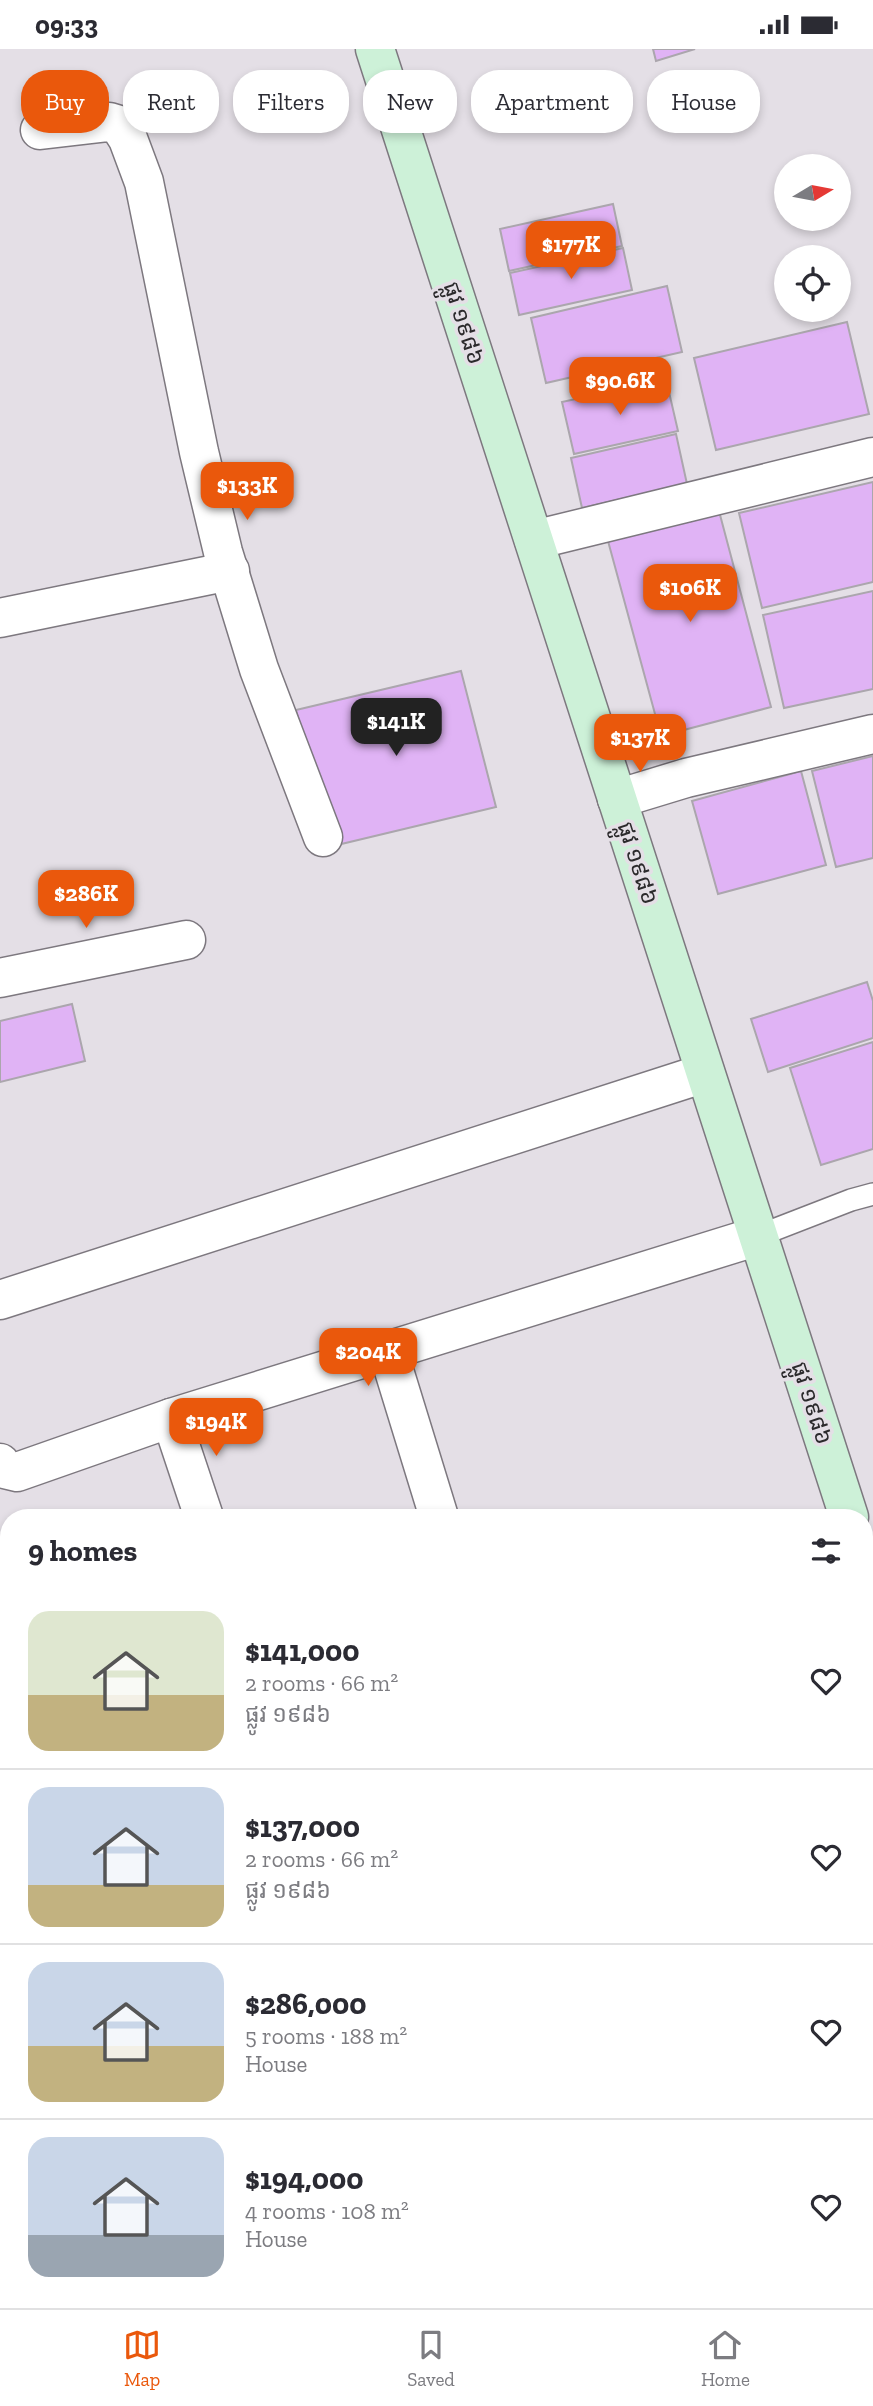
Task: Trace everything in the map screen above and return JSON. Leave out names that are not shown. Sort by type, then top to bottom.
[{"type":"main road","name":"ផ្លូវ ១៩៨៦","points":[[375,49],[846,1509]]},
{"type":"street","points":[[109,122],[119,125],[128,139],[144,182],[199,452],[230,571],[259,669],[323,837]]},
{"type":"street","points":[[534,540],[873,457]]},
{"type":"street","points":[[0,618],[230,571]]},
{"type":"street","points":[[617,799],[686,778],[873,734]]},
{"type":"street","points":[[0,978],[187,940]]},
{"type":"street","points":[[0,1300],[705,1073]]},
{"type":"street","points":[[1,1468],[17,1472],[172,1418],[758,1236]]},
{"type":"street","points":[[388,1351],[437,1509]]},
{"type":"street","points":[[172,1418],[201,1509]]},
{"type":"lane","points":[[758,1236],[873,1194]]},
{"type":"building","points":[[653,49],[695,49],[656,61]]},
{"type":"building","points":[[613,204],[622,246],[509,271],[500,229]]},
{"type":"building","points":[[623,248],[632,290],[519,315],[510,273]]},
{"type":"building","points":[[667,286],[682,352],[546,383],[531,318]]},
{"type":"building","points":[[847,322],[869,414],[716,450],[694,358]]},
{"type":"building","points":[[666,379],[678,431],[574,454],[562,402]]},
{"type":"building","points":[[676,434],[687,484],[582,508],[571,458]]},
{"type":"building","points":[[873,482],[873,582],[762,608],[739,513]]},
{"type":"building","points":[[719,511],[771,707],[661,736],[608,541]]},
{"type":"building","points":[[873,591],[873,689],[784,708],[763,615]]},
{"type":"building","points":[[461,671],[496,807],[333,846],[296,710]]},
{"type":"building","points":[[873,756],[873,858],[836,867],[812,771]]},
{"type":"building","points":[[801,771],[826,865],[718,894],[692,801]]},
{"type":"building","points":[[867,982],[873,1001],[873,1038],[768,1072],[751,1019]]},
{"type":"building","points":[[72,1004],[85,1061],[0,1082],[0,1021]]},
{"type":"building","points":[[873,1042],[873,1149],[821,1165],[790,1068]]}]
